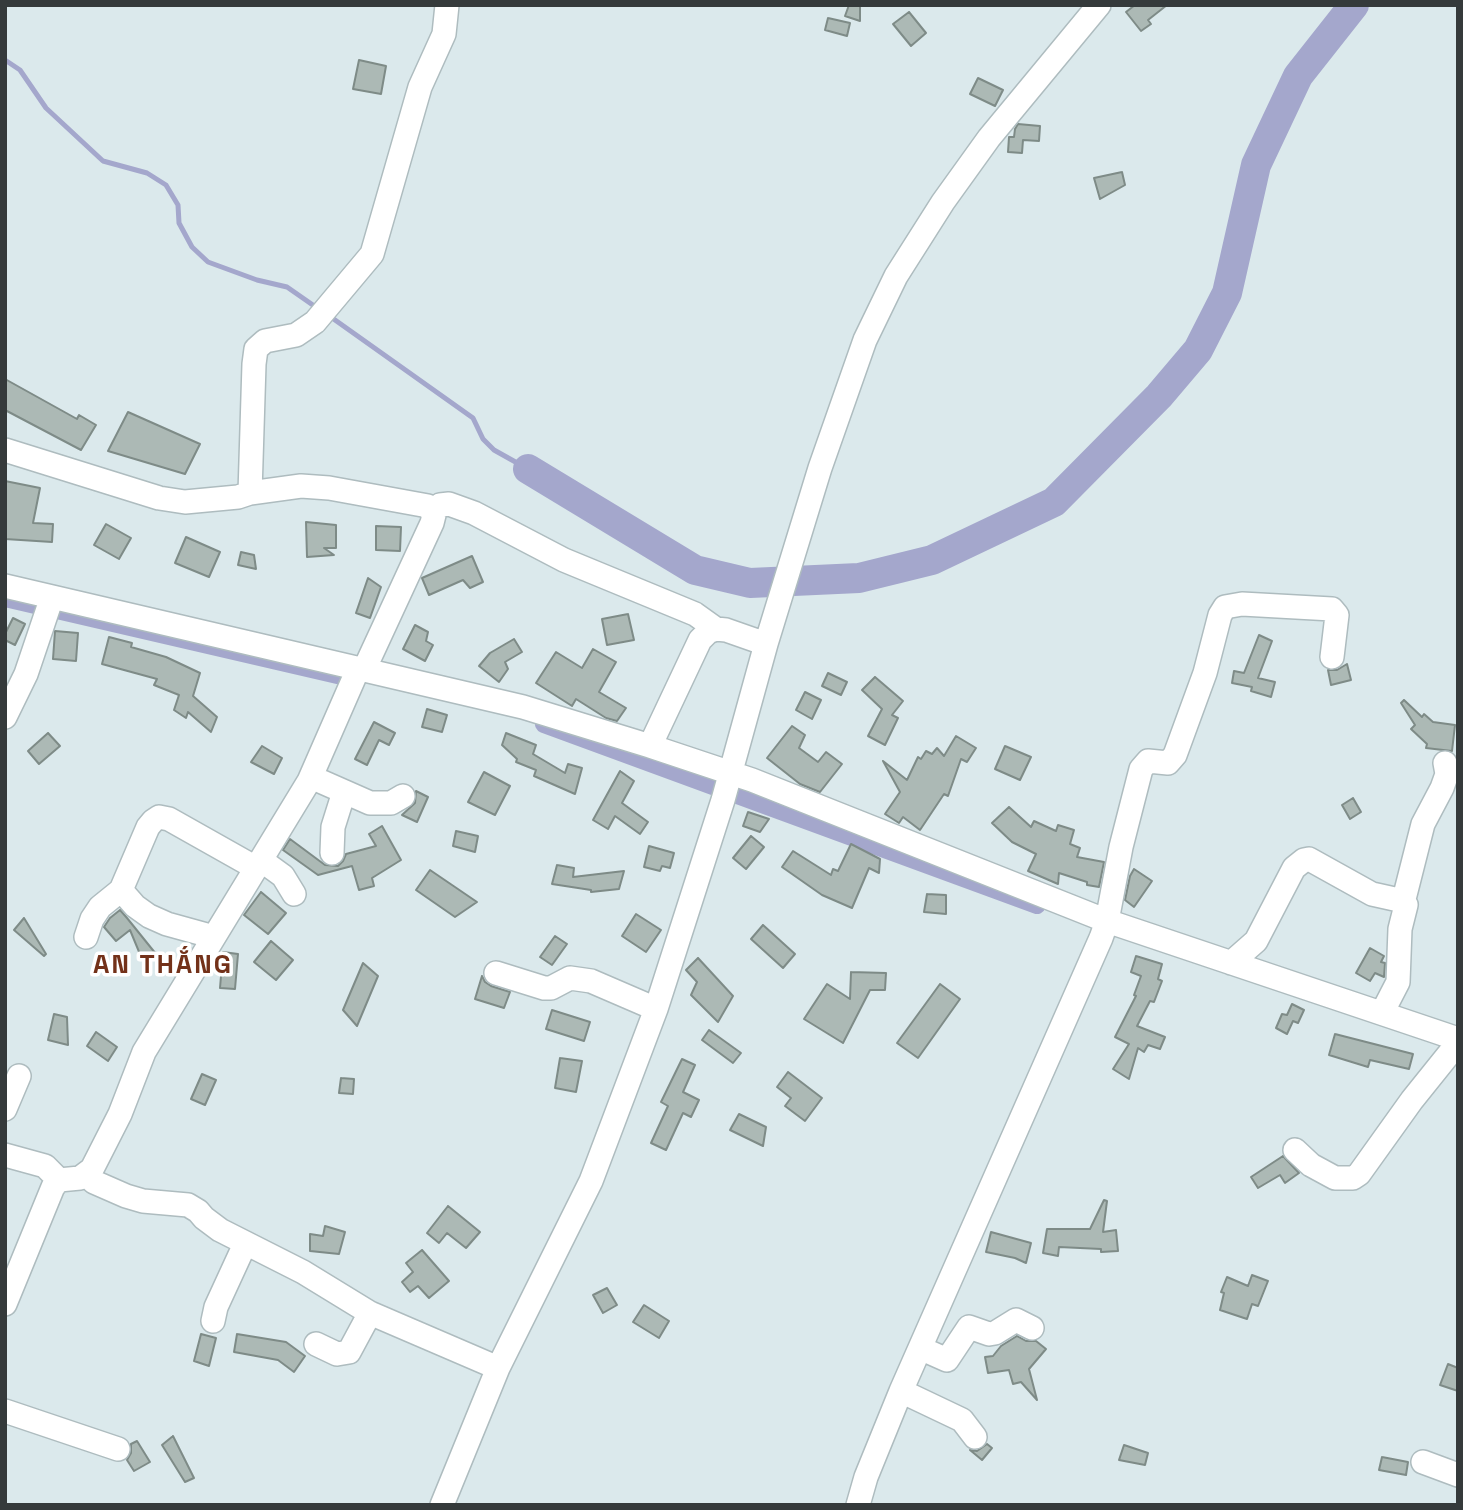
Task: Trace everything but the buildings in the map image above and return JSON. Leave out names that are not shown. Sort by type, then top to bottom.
[{"type":"street","points":[[250,493],[256,349],[265,341],[296,335],[315,322],[372,254],[420,87],[443,34],[447,5]]},
{"type":"street","points":[[442,1505],[498,1368],[591,1181],[656,1009],[723,800],[766,644],[820,468],[861,353],[895,276],[943,202],[989,138],[1100,5]]},
{"type":"street","points":[[5,450],[159,498],[185,502],[238,497],[301,486],[329,488],[421,505],[433,511]]},
{"type":"street","points":[[5,1304],[53,1187],[59,1180],[87,1175],[120,1114],[144,1052],[311,777],[432,523],[433,511],[440,505],[449,504],[474,513],[564,560],[695,614],[716,629],[738,633],[766,644]]},
{"type":"street","points":[[5,586],[357,676],[523,707],[650,746],[729,774],[1104,930],[1231,963],[1382,1013],[1455,1042],[1359,1174],[1353,1178],[1340,1179],[1325,1174],[1295,1150]]},
{"type":"street","points":[[5,717],[26,674],[52,597]]},
{"type":"street","points":[[858,1505],[866,1477],[901,1391],[1104,930],[1141,769],[1148,761],[1168,764],[1175,755],[1202,682],[1220,615],[1225,607],[1241,604],[1332,609],[1337,615],[1332,657]]},
{"type":"street","points":[[650,746],[700,640],[716,629]]},
{"type":"street","points":[[1382,1013],[1398,982],[1400,929],[1407,907],[1404,903],[1423,824],[1447,774],[1445,763]]},
{"type":"street","points":[[311,777],[370,803],[383,805],[403,796]]},
{"type":"street","points":[[332,853],[333,827],[344,793]]},
{"type":"street","points":[[86,937],[92,919],[100,907],[121,890],[148,827],[159,817],[169,818],[283,876],[294,894]]},
{"type":"street","points":[[1231,963],[1256,941],[1294,869],[1304,860],[1321,865],[1372,894],[1404,903]]},
{"type":"street","points":[[121,890],[135,906],[149,916],[214,937]]},
{"type":"street","points":[[496,973],[544,988],[551,988],[570,978],[591,981],[656,1009]]},
{"type":"street","points":[[5,1109],[19,1076]]},
{"type":"street","points":[[5,1155],[45,1166],[59,1180]]},
{"type":"street","points":[[87,1175],[101,1186],[126,1196],[143,1201],[188,1205],[220,1230],[303,1272],[370,1313],[498,1368]]},
{"type":"street","points":[[213,1321],[216,1307],[245,1244]]},
{"type":"street","points":[[316,1344],[337,1354],[349,1352],[370,1313]]},
{"type":"street","points":[[920,1348],[947,1360],[969,1328],[989,1334],[995,1333],[1016,1320],[1032,1328]]},
{"type":"street","points":[[901,1391],[962,1420],[975,1437]]},
{"type":"street","points":[[5,1411],[118,1448]]},
{"type":"street","points":[[1423,1462],[1458,1475]]},
{"type":"waterway","points":[[528,469],[695,570],[750,583],[859,578],[932,560],[1054,502],[1159,396],[1198,350],[1227,293],[1256,165],[1298,76],[1354,5]]},
{"type":"waterway","points":[[5,60],[20,70],[46,108],[103,161],[147,173],[166,185],[178,205],[179,223],[192,247],[208,262],[257,280],[287,287],[320,310]]},
{"type":"waterway","points":[[328,315],[473,418],[483,439],[494,450],[528,469]]},
{"type":"waterway","points":[[5,598],[346,677]]},
{"type":"waterway","points":[[544,724],[1037,905]]},
{"type":"district","name":"AN THẮNG","points":[[163,966]]}]
